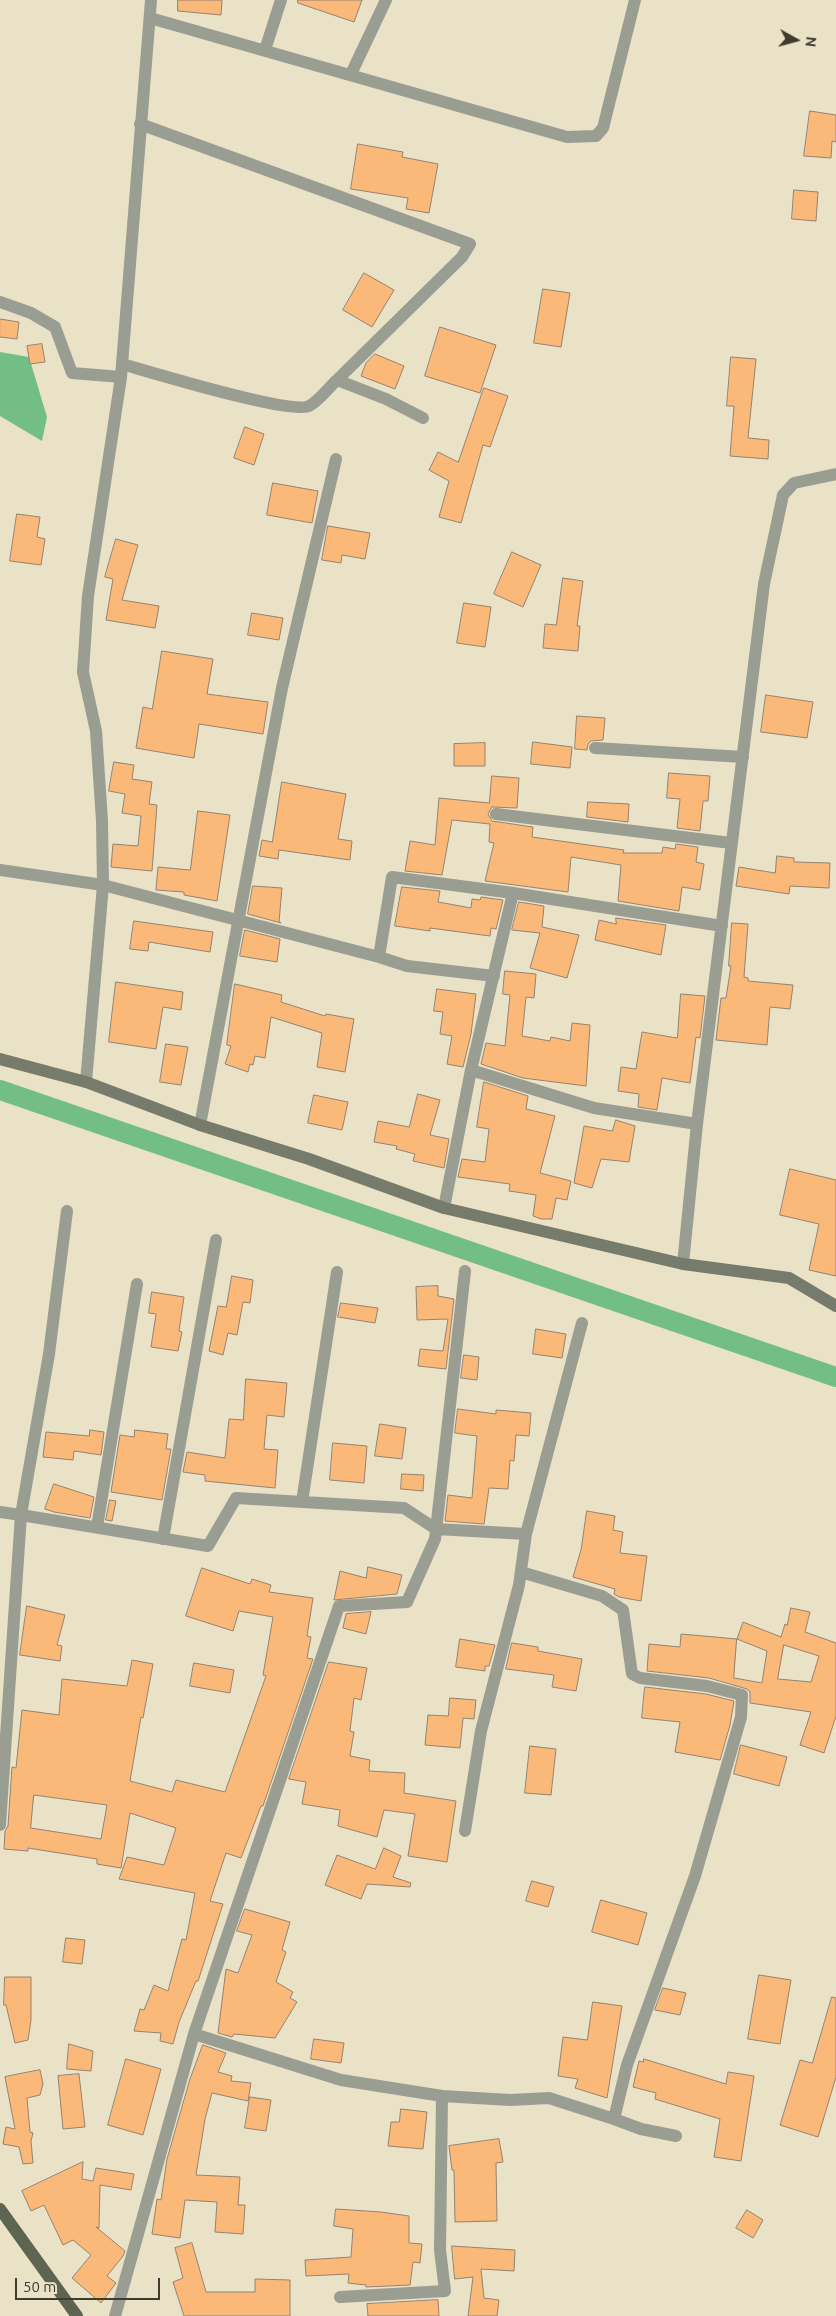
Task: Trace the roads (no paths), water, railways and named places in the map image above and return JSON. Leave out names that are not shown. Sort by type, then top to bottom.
[{"type":"main road","points":[[0,2209],[77,2316]]},
{"type":"street","points":[[86,1082],[103,885],[102,821],[96,731],[83,672],[88,596],[121,377],[151,0]]},
{"type":"street","points":[[265,50],[281,0]]},
{"type":"street","points":[[352,74],[386,0]]},
{"type":"street","points":[[150,18],[352,74],[567,137],[596,136],[602,128],[635,0]]},
{"type":"street","points":[[122,364],[246,398],[293,407],[309,406],[462,257],[470,244],[140,124]]},
{"type":"street","points":[[0,302],[31,313],[55,327],[72,373],[121,377]]},
{"type":"street","points":[[337,380],[386,399],[423,418]]},
{"type":"street","points":[[200,1125],[282,688],[336,459]]},
{"type":"street","points":[[683,1264],[697,1124],[764,584],[783,496],[794,483],[836,474]]},
{"type":"street","points":[[595,748],[743,757]]},
{"type":"street","points":[[496,814],[731,843]]},
{"type":"street","points":[[0,870],[103,885],[407,966],[494,976]]},
{"type":"street","points":[[379,957],[392,877],[513,893],[722,926]]},
{"type":"street","points":[[444,1208],[471,1070],[513,893]]},
{"type":"street","points":[[0,1059],[86,1082],[200,1125],[309,1159],[444,1208],[683,1264],[789,1278],[836,1306]]},
{"type":"street","points":[[471,1070],[594,1108],[697,1124]]},
{"type":"street","points":[[0,1825],[21,1514],[50,1354],[67,1211]]},
{"type":"street","points":[[163,1539],[216,1240]]},
{"type":"street","points":[[115,2316],[194,2034],[339,1606],[407,1602],[435,1539],[465,1271]]},
{"type":"street","points":[[302,1502],[337,1272]]},
{"type":"street","points":[[97,1527],[137,1284]]},
{"type":"street","points":[[465,1831],[481,1731],[521,1572],[526,1534],[582,1323]]},
{"type":"street","points":[[0,1512],[208,1546],[236,1498],[404,1508],[436,1528],[526,1534]]},
{"type":"street","points":[[521,1572],[602,1596],[623,1610],[629,1669],[632,1674],[640,1678],[707,1686],[742,1695],[741,1717],[694,1876],[626,2065],[614,2119]]},
{"type":"street","points":[[194,2034],[341,2080],[442,2096],[510,2100],[549,2098],[641,2129],[676,2136]]},
{"type":"street","points":[[340,2296],[445,2291],[440,2250],[442,2096]]},
{"type":"waterway","points":[[0,1090],[836,1377]]}]
